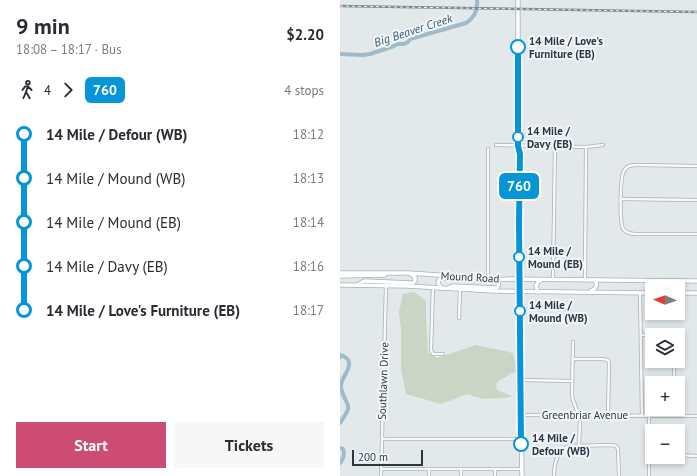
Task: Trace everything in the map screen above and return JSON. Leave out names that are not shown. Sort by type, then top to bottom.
[{"type":"main road","points":[[518,0],[518,146],[520,154],[519,292],[522,476]]},
{"type":"main road","points":[[356,285],[364,281],[413,283],[415,281],[415,277],[409,273]]},
{"type":"main road","name":"Mound Road","points":[[340,274],[409,273],[488,279],[645,280]]},
{"type":"main road","points":[[441,288],[438,283],[441,278],[482,282],[488,279]]},
{"type":"main road","points":[[460,288],[497,288],[498,282],[496,279]]},
{"type":"main road","points":[[538,292],[536,284],[542,279]]},
{"type":"main road","points":[[590,292],[596,287],[596,280]]},
{"type":"main road","name":"Mound Road","points":[[685,281],[697,281]]},
{"type":"main road","name":"Mound Road","points":[[340,285],[386,285],[519,292],[645,293]]},
{"type":"main road","points":[[685,293],[697,293]]},
{"type":"street","points":[[496,145],[555,147],[586,147],[603,145]]},
{"type":"street","points":[[553,280],[555,147]]},
{"type":"street","points":[[585,280],[586,147]]},
{"type":"street","points":[[488,149],[488,279]]},
{"type":"street","points":[[697,166],[629,166],[624,169],[622,174],[621,199],[622,226],[628,233],[697,234]]},
{"type":"street","points":[[621,199],[697,200]]},
{"type":"street","name":"Southlawn Drive","points":[[381,476],[386,285]]},
{"type":"street","points":[[433,287],[431,350],[433,354],[443,354]]},
{"type":"street","points":[[459,318],[460,288]]},
{"type":"street","points":[[640,293],[642,416]]},
{"type":"street","points":[[573,342],[573,400],[580,419],[579,446]]},
{"type":"street","points":[[573,359],[608,360],[608,415]]},
{"type":"street","points":[[520,380],[572,381]]},
{"type":"street","name":"Greenbriar Avenue","points":[[521,415],[642,416]]},
{"type":"street","points":[[649,416],[649,424]]},
{"type":"street","name":"Greenbriar Avenue","points":[[685,416],[697,416]]},
{"type":"street","points":[[382,438],[521,439]]},
{"type":"street","points":[[554,476],[554,463],[558,454],[566,447],[611,445],[616,446],[619,451],[619,476]]},
{"type":"street","points":[[685,455],[697,456]]},
{"type":"street","points":[[650,464],[650,476]]},
{"type":"street","points":[[381,469],[522,469]]},
{"type":"street","points":[[429,469],[429,476]]},
{"type":"street","points":[[461,469],[461,476]]},
{"type":"street","points":[[495,469],[495,476]]},
{"type":"green space","points":[[414,292],[426,301],[428,353],[437,358],[476,345],[513,353],[516,372],[509,374],[496,384],[497,390],[512,396],[483,399],[467,394],[441,404],[406,394],[401,369],[401,330],[399,312],[403,294]]},
{"type":"waterway","name":"Big Beaver Creek","points":[[340,54],[370,54],[398,44],[404,44],[410,39],[466,23],[475,13],[477,0]]},
{"type":"waterway","name":"Big Beaver Creek","points":[[340,357],[341,355],[349,361],[348,369],[341,385],[342,392],[348,404],[348,409],[340,423]]},
{"type":"waterway","name":"Big Beaver Creek","points":[[340,448],[343,449],[344,454],[340,463]]},
{"type":"railway","points":[[340,6],[697,12]]},
{"type":"bus line","name":"760","points":[[518,47],[521,444]]},
{"type":"place","name":"14 Mile / Love's Furniture (EB)","points":[[518,47]]},
{"type":"place","name":"14 Mile / Davy (EB)","points":[[518,137]]},
{"type":"place","name":"14 Mile / Mound (EB)","points":[[519,257]]},
{"type":"place","name":"14 Mile / Mound (WB)","points":[[520,311]]},
{"type":"place","name":"14 Mile / Defour (WB)","points":[[521,444]]}]
